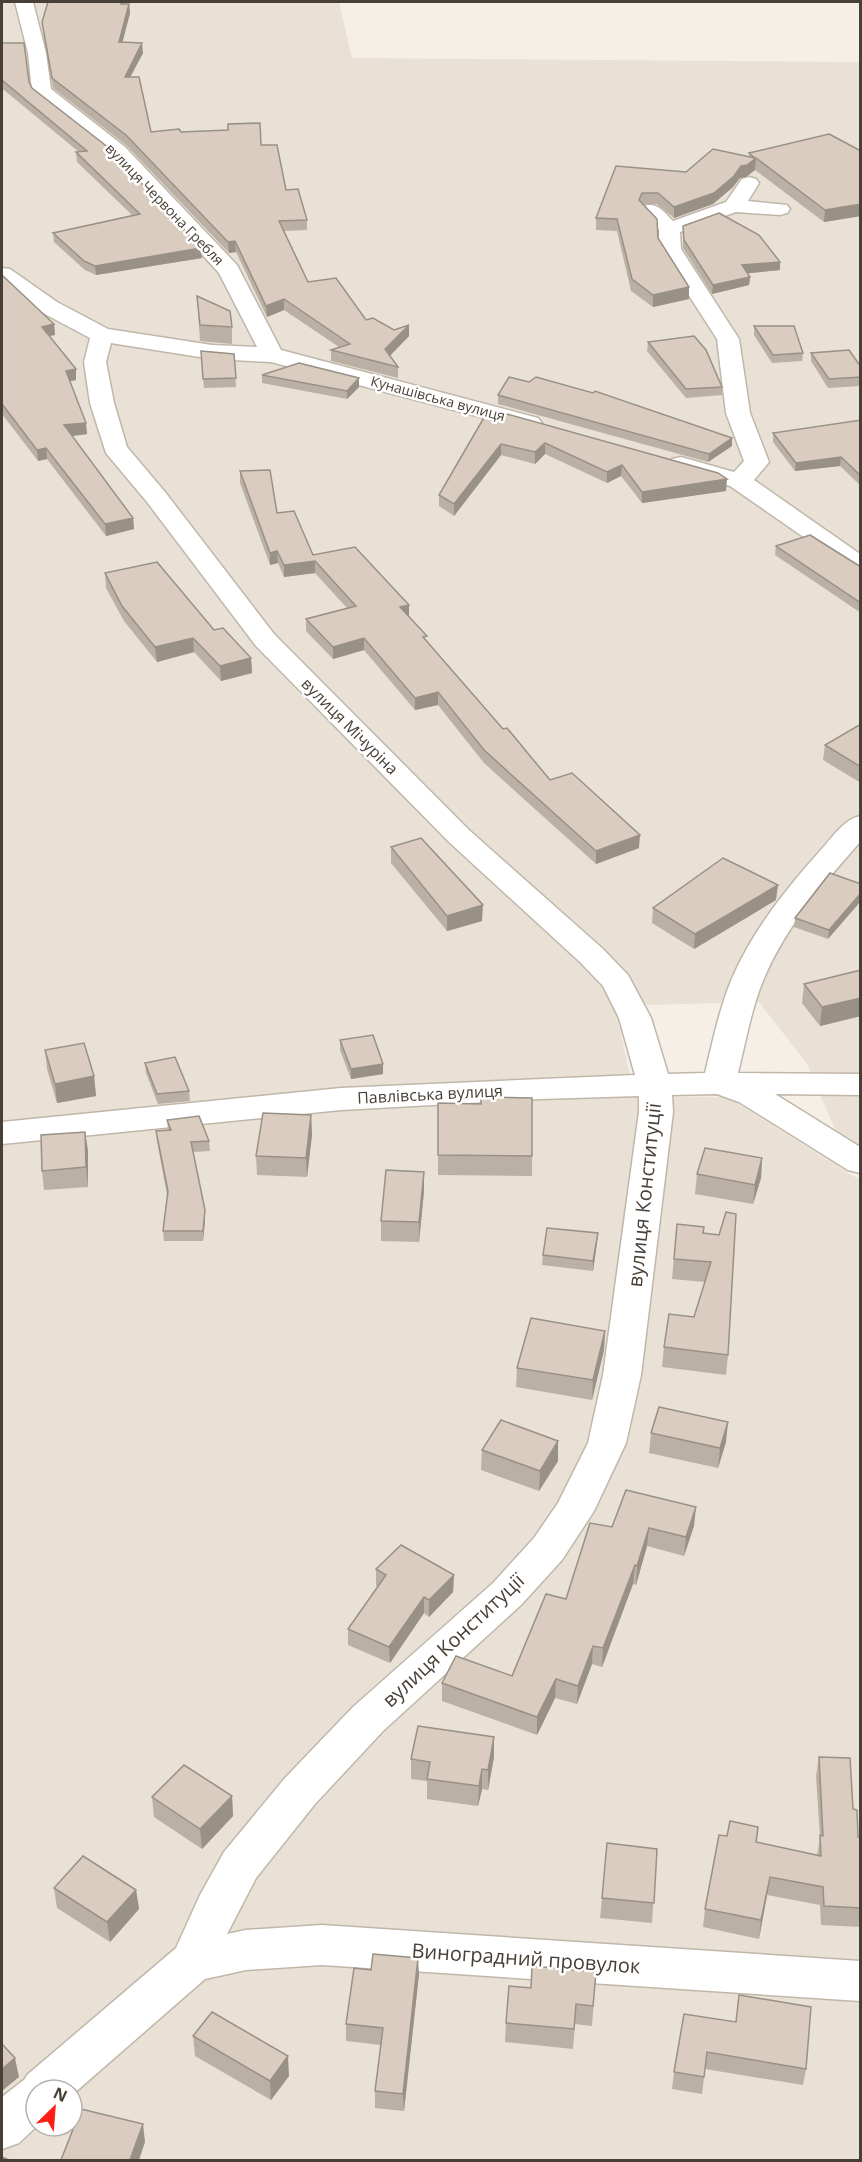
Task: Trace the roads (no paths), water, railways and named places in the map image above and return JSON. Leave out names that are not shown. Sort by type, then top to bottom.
[{"type":"street","name":"вулиця Червона Гребля","points":[[24,2],[37,53],[42,91],[118,151],[229,270],[272,355]]},
{"type":"street","points":[[734,206],[749,183]]},
{"type":"street","points":[[669,229],[734,206],[780,209]]},
{"type":"street","points":[[650,210],[669,229],[670,249],[728,339],[738,413],[757,462],[739,481]]},
{"type":"street","name":"Кунашівська вулиця","points":[[2,274],[49,307],[102,335],[212,352],[272,355],[556,429]]},
{"type":"street","name":"вулиця Мічуріна","points":[[102,335],[95,362],[102,403],[115,448],[156,497],[265,640],[459,836],[592,956],[617,982],[635,1018],[655,1085]]},
{"type":"street","points":[[658,458],[739,481],[860,565]]},
{"type":"street","points":[[861,825],[804,888],[775,928],[749,976],[733,1023],[719,1083],[751,1094],[861,1162]]},
{"type":"street","name":"Павлівська вулиця","points":[[2,1133],[341,1099],[540,1088],[719,1083],[861,1084]]},
{"type":"street","name":"вулиця Конституції","points":[[58,2078],[192,1962],[216,1909],[240,1865],[300,1791],[368,1719],[507,1594],[548,1549],[574,1511],[607,1443],[622,1375],[654,1134],[655,1085]]},
{"type":"street","name":"Виноградний провулок","points":[[192,1962],[246,1950],[322,1945],[861,1981]]},
{"type":"street","points":[[2,2127],[24,2108]]}]
